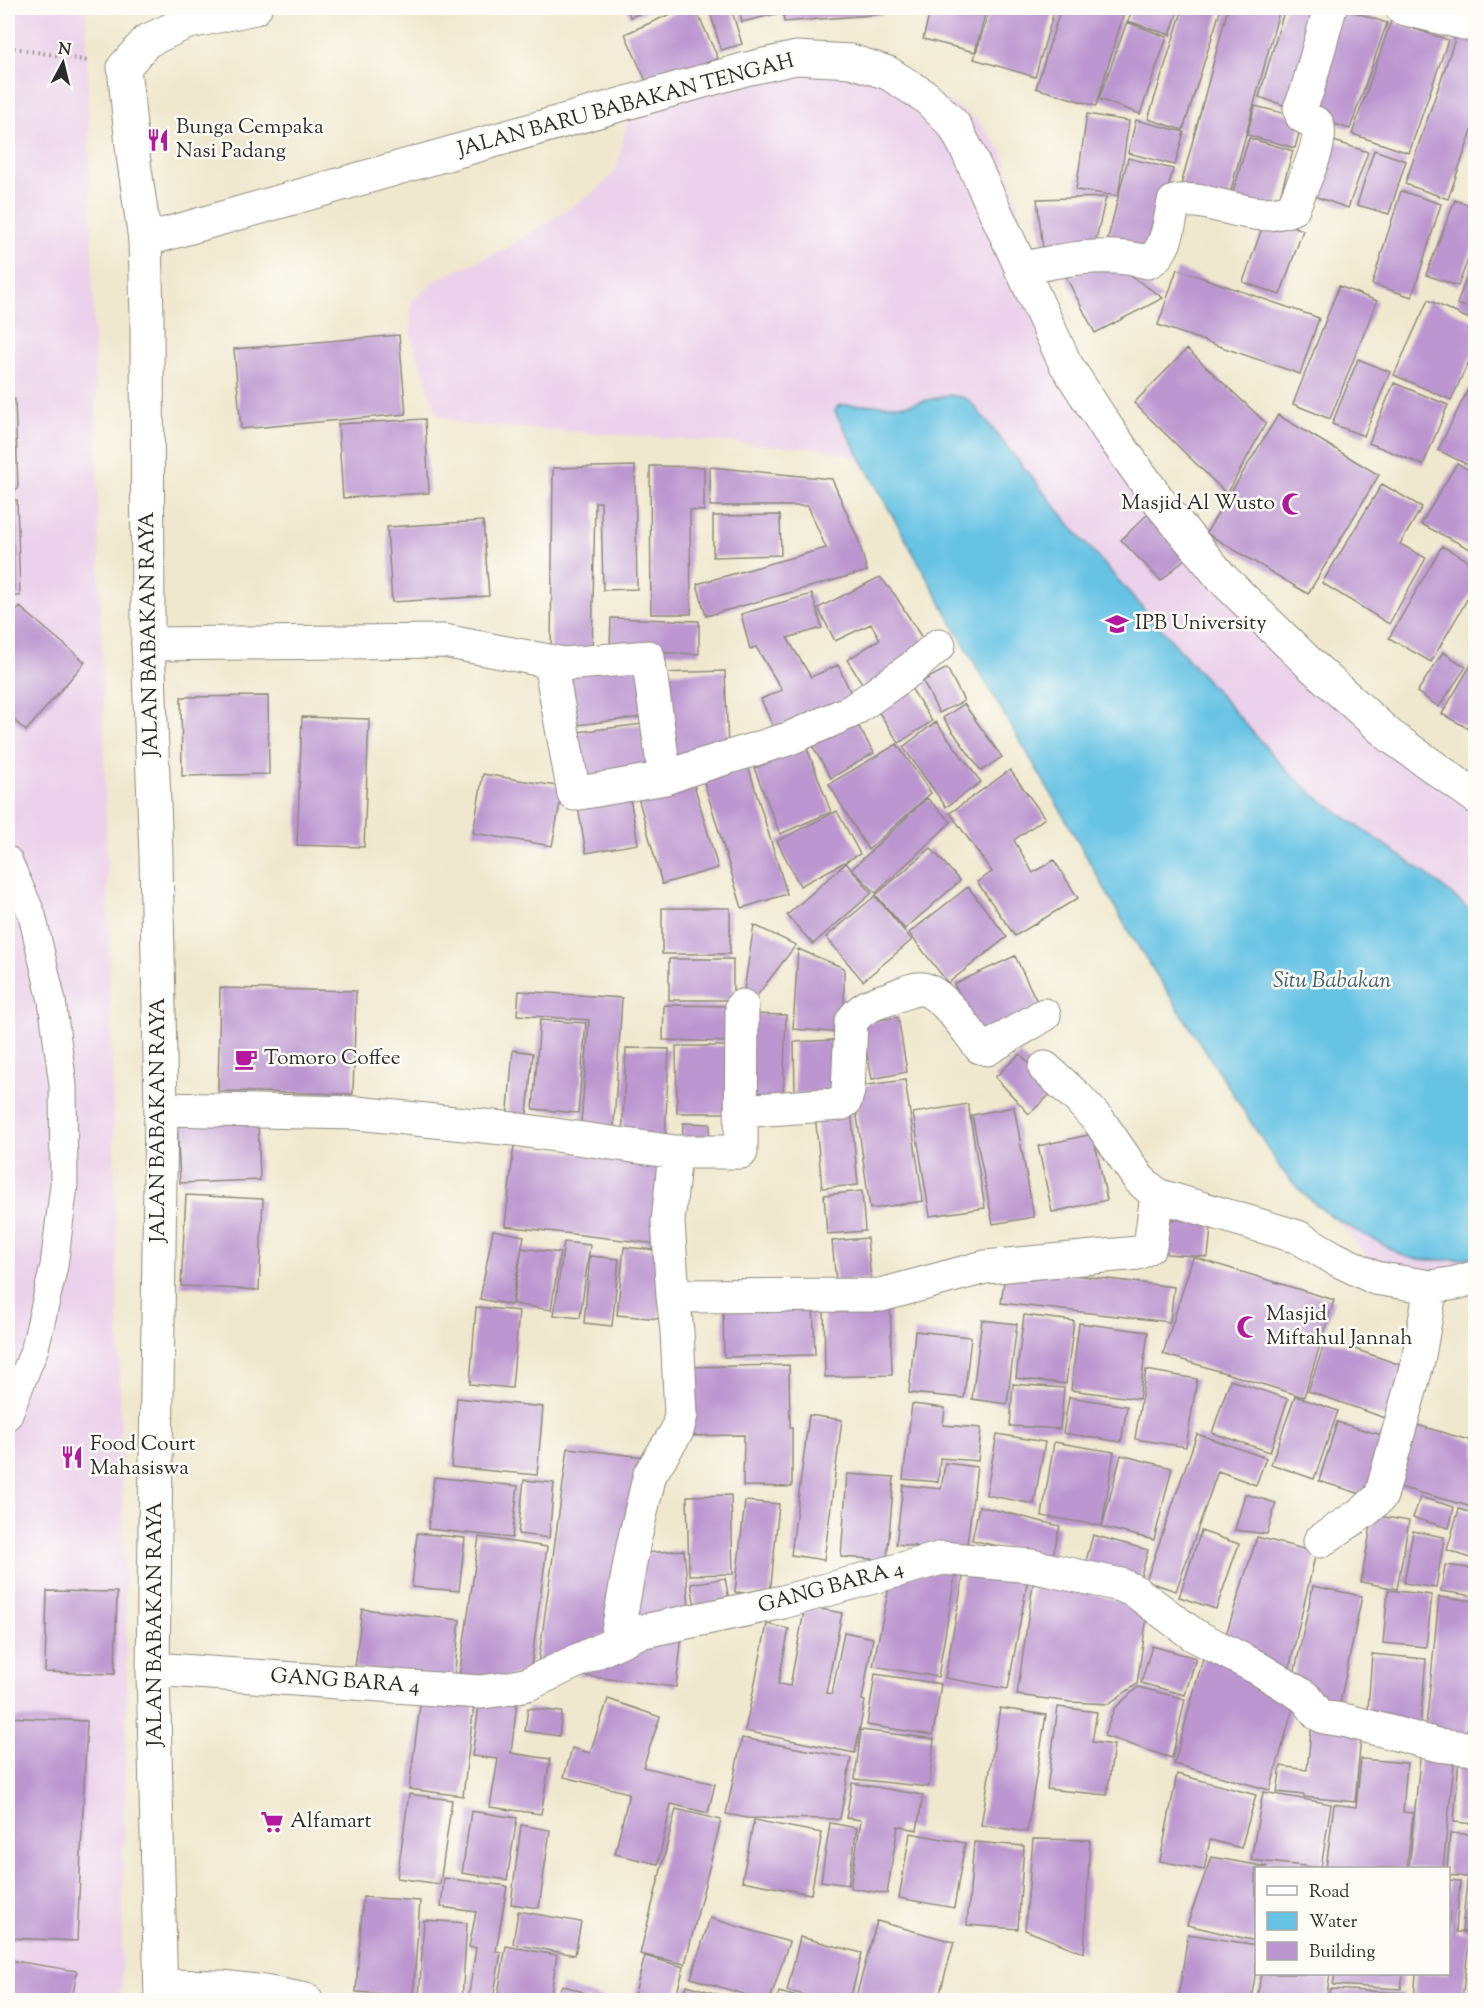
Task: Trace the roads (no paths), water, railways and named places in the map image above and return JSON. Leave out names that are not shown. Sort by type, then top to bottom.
[{"type":"street","name":"JALAN BABAKAN RAYA","points":[[161,1993],[153,1670],[160,1109],[156,856],[148,644],[147,315],[145,240],[124,67],[147,41],[185,23],[255,8]]},
{"type":"street","points":[[1021,269],[1065,259],[1128,257],[1148,262],[1161,252],[1174,202],[1186,199],[1229,210],[1255,213],[1281,214],[1293,208],[1320,131],[1317,124],[1302,116],[1300,108],[1307,91],[1330,8]]},
{"type":"street","points":[[1401,8],[1476,26]]},
{"type":"street","name":"JALAN BARU BABAKAN TENGAH","points":[[145,240],[735,72],[796,58],[851,61],[888,73],[926,97],[954,125],[1065,363],[1108,431],[1165,508],[1222,578],[1310,664],[1389,735],[1476,797]]},
{"type":"street","points":[[148,644],[444,641],[564,664],[648,657],[665,778]]},
{"type":"street","points":[[550,662],[574,794],[665,778],[788,739],[852,711],[911,669],[939,645]]},
{"type":"street","points":[[741,1111],[840,1104],[845,1101],[848,1091],[851,1023],[856,1014],[869,1005],[919,989],[928,990],[940,998],[984,1049],[1044,1015]]},
{"type":"street","points":[[160,1109],[357,1113],[513,1129],[675,1152],[741,1152],[742,1005]]},
{"type":"street","points":[[1045,1068],[1100,1122],[1138,1179],[1157,1196],[1298,1237],[1375,1278],[1431,1287],[1476,1277]]},
{"type":"street","points":[[616,1642],[633,1546],[650,1474],[677,1431],[681,1415],[668,1222],[675,1152]]},
{"type":"street","points":[[672,1296],[880,1295],[985,1267],[1138,1252],[1150,1246],[1157,1196]]},
{"type":"street","points":[[1320,1541],[1365,1511],[1381,1496],[1419,1361],[1431,1287]]},
{"type":"street","name":"GANG BARA 4","points":[[153,1670],[480,1692],[505,1689],[528,1684],[639,1632],[783,1602],[942,1558],[1031,1566],[1121,1585],[1136,1592],[1194,1635],[1256,1667],[1302,1695],[1323,1717],[1348,1721],[1438,1745],[1476,1749]]},
{"type":"street","points":[[161,1993],[222,1987],[264,1992],[306,2001]]},
{"type":"lane","points":[[8,860],[32,915],[52,1001],[63,1085],[64,1174],[54,1266],[35,1348],[8,1416]]},
{"type":"water","name":"Situ Babakan","points":[[949,395],[970,401],[1081,538],[1287,771],[1318,798],[1428,875],[1475,914],[1475,1257],[1435,1260],[1406,1257],[1348,1227],[1313,1203],[1281,1169],[1129,932],[981,675],[835,412],[841,405],[906,405]]},
{"type":"place","name":"Bunga Cempaka Nasi Padang","points":[[158,140]]},
{"type":"place","name":"Masjid Al Wusto","points":[[1293,504]]},
{"type":"place","name":"IPB University","points":[[1117,624]]},
{"type":"place","name":"Tomoro Coffee","points":[[246,1059]]},
{"type":"place","name":"Masjid Miftahul Jannah","points":[[1248,1327]]},
{"type":"place","name":"Food Court Mahasiswa","points":[[72,1457]]},
{"type":"place","name":"Alfamart","points":[[272,1822]]}]
